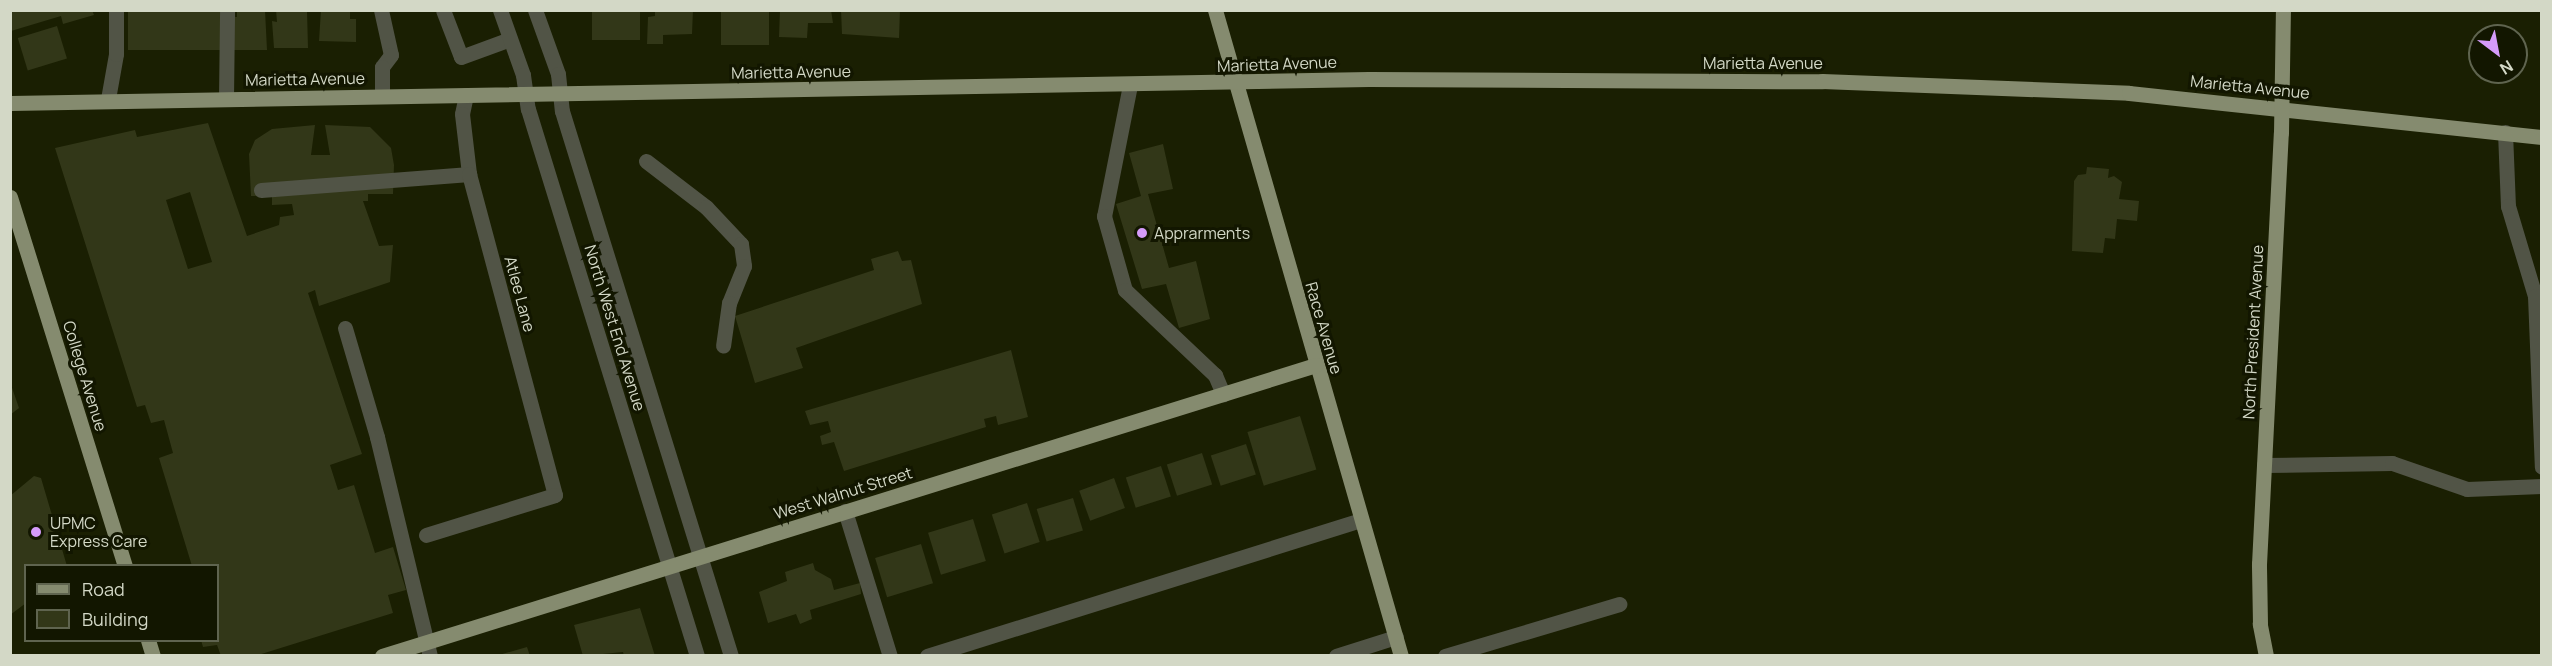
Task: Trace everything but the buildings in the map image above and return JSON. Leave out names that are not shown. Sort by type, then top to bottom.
[{"type":"main road","name":"Race Avenue","points":[[1215,10],[1401,656]]},
{"type":"main road","name":"North President Avenue","points":[[2266,656],[2259,600],[2281,108],[2283,10]]},
{"type":"main road","name":"Marietta Avenue","points":[[10,103],[108,99],[1130,85],[1369,79],[1920,82],[2129,93],[2541,137]]},
{"type":"main road","name":"College Avenue","points":[[10,197],[124,564]]},
{"type":"main road","name":"West Walnut Street","points":[[382,656],[428,649],[669,566],[1316,365]]},
{"type":"street","points":[[108,99],[116,54],[116,10]]},
{"type":"street","points":[[226,99],[227,10]]},
{"type":"street","points":[[381,10],[391,55],[382,67],[382,96]]},
{"type":"street","points":[[443,10],[461,57],[510,39]]},
{"type":"street","name":"North West End Avenue","points":[[500,10],[697,656]]},
{"type":"street","name":"North West End Avenue","points":[[535,10],[558,74],[560,93],[731,656]]},
{"type":"street","points":[[1130,85],[1104,216],[1125,290],[1215,375],[1223,394]]},
{"type":"street","points":[[261,190],[469,174],[462,114],[466,95]]},
{"type":"street","points":[[2505,132],[2508,206],[2538,296],[2541,467]]},
{"type":"street","points":[[646,161],[706,207],[741,244],[744,266],[729,303],[723,346]]},
{"type":"street","name":"Atlee Lane","points":[[426,535],[555,495],[469,174]]},
{"type":"street","points":[[345,328],[400,525],[428,649]]},
{"type":"street","points":[[2264,465],[2392,463],[2467,489],[2541,486]]},
{"type":"street","points":[[845,511],[890,656]]},
{"type":"street","points":[[927,656],[1361,520]]},
{"type":"street","points":[[1445,656],[1619,604]]},
{"type":"street","points":[[1336,656],[1396,637]]},
{"type":"place","name":"Apprarments","points":[[1142,233]]},
{"type":"place","name":"UPMC Express Care","points":[[36,532]]}]
